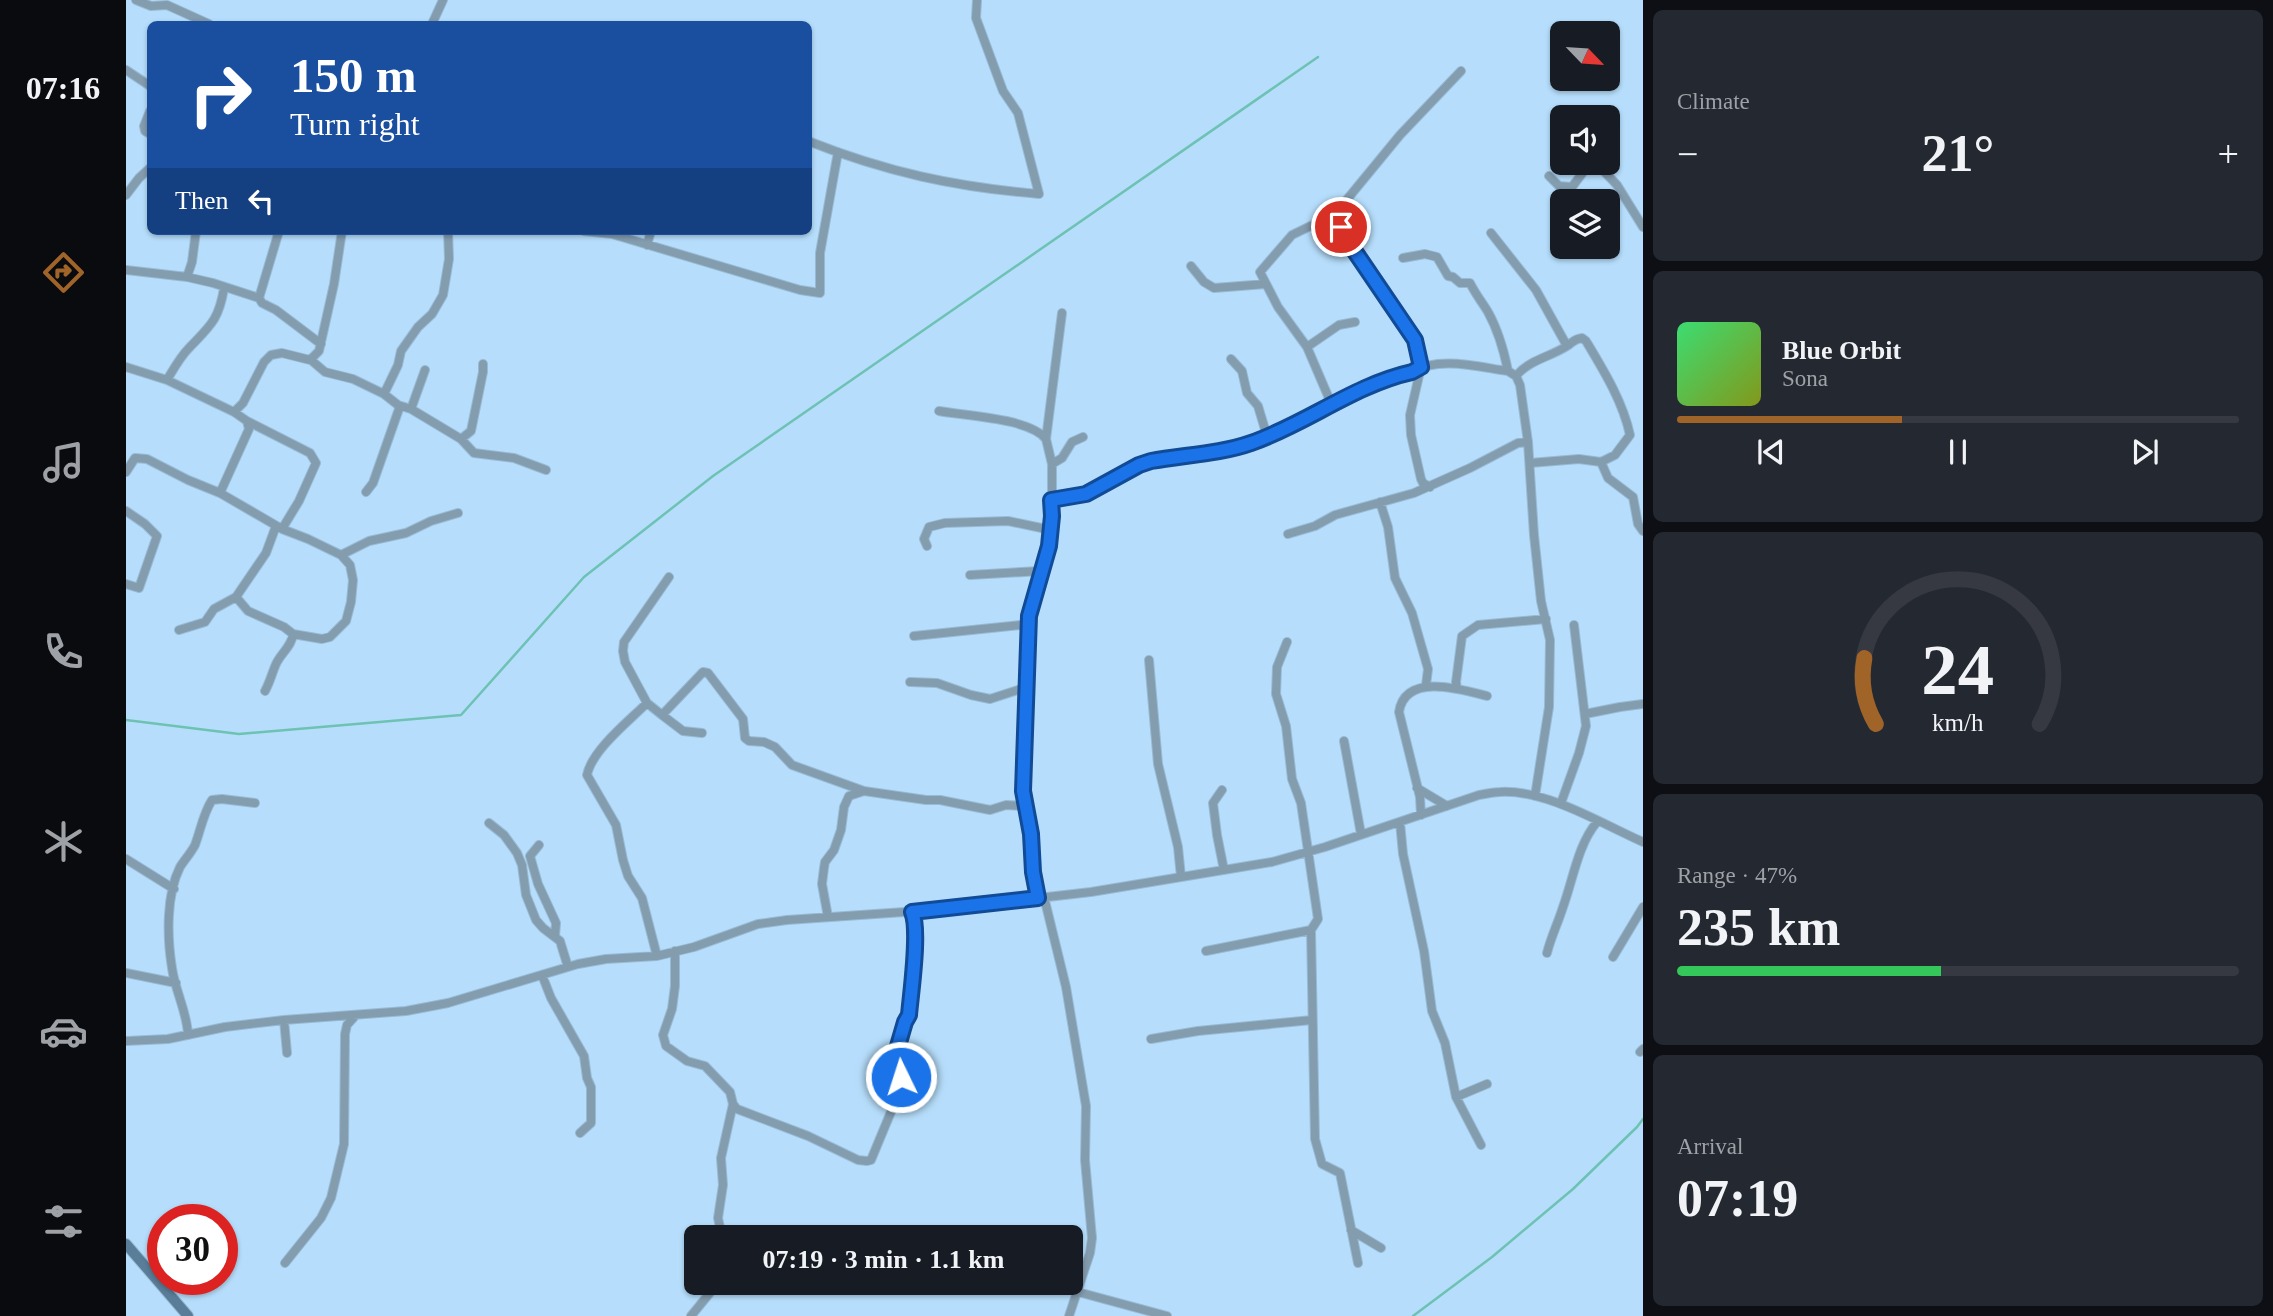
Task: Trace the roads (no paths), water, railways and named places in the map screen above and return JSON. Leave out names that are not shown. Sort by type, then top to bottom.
[{"type":"main road","points":[[126,1244],[188,1316]]},
{"type":"street","points":[[136,0],[152,6],[167,5],[202,21]]},
{"type":"street","points":[[433,21],[443,0]]},
{"type":"street","points":[[812,142],[881,168],[932,180],[1039,194],[1018,113],[1003,91],[976,19],[977,0]]},
{"type":"street","points":[[126,70],[147,84]]},
{"type":"street","points":[[1331,403],[1307,347],[1278,307],[1260,272],[1292,235],[1335,214],[1400,135],[1461,71]]},
{"type":"street","points":[[615,235],[800,290],[820,293],[820,253],[838,152]]},
{"type":"street","points":[[1549,176],[1559,186],[1572,187],[1590,163],[1596,163],[1618,185],[1643,227]]},
{"type":"street","points":[[126,195],[147,171]]},
{"type":"street","points":[[1335,214],[1347,240],[1415,340],[1421,367],[1410,415],[1411,435],[1421,479],[1430,487]]},
{"type":"street","points":[[1491,233],[1536,290],[1567,346]]},
{"type":"street","points":[[187,277],[195,235]]},
{"type":"street","points":[[259,298],[278,235]]},
{"type":"street","points":[[311,360],[321,344],[341,235]]},
{"type":"street","points":[[384,394],[398,366],[401,351],[418,327],[432,314],[443,295],[449,259],[448,235]]},
{"type":"street","points":[[648,245],[650,235]]},
{"type":"street","points":[[1404,258],[1424,254],[1437,257],[1448,276],[1453,276],[1460,283],[1470,284],[1488,312],[1504,351],[1508,371]]},
{"type":"street","points":[[1191,265],[1204,282],[1214,288],[1266,284]]},
{"type":"street","points":[[126,270],[213,282],[259,298],[262,303],[276,310],[321,344]]},
{"type":"street","points":[[167,380],[183,355],[213,323],[223,299],[224,288]]},
{"type":"street","points":[[1062,313],[1046,439],[1052,464],[1051,530],[1028,627],[1023,791],[1031,834],[1033,872],[1066,987],[1086,1106],[1085,1160],[1092,1238],[1083,1276]]},
{"type":"street","points":[[1307,347],[1339,325],[1355,322]]},
{"type":"street","points":[[1516,376],[1533,363],[1582,338],[1606,376],[1626,417],[1630,435],[1615,455],[1601,462],[1578,459],[1530,463]]},
{"type":"street","points":[[234,412],[243,403],[264,362],[271,355],[282,353],[311,360],[325,372],[353,379],[384,394],[400,406],[411,409],[461,439],[474,453],[514,457],[546,470]]},
{"type":"street","points":[[1231,359],[1242,371],[1247,393],[1258,406],[1267,436]]},
{"type":"street","points":[[1051,500],[1086,494],[1151,461],[1251,443],[1294,424],[1331,403],[1421,367],[1447,364],[1508,371],[1516,376],[1520,385],[1528,442],[1541,601],[1550,639],[1549,697],[1535,796]]},
{"type":"street","points":[[461,439],[471,431],[483,365]]},
{"type":"street","points":[[126,367],[167,380],[234,412],[310,453],[316,463],[299,501],[236,597],[214,609],[205,622],[179,630]]},
{"type":"street","points":[[411,409],[425,370]]},
{"type":"street","points":[[366,492],[373,483],[400,406]]},
{"type":"street","points":[[939,411],[1018,423],[1036,430],[1046,439]]},
{"type":"street","points":[[220,493],[249,429],[247,421]]},
{"type":"street","points":[[1052,464],[1062,458],[1072,442],[1083,437]]},
{"type":"street","points":[[1288,534],[1315,526],[1335,515],[1430,487],[1518,443],[1528,442]]},
{"type":"street","points":[[126,472],[135,458],[147,459],[220,493],[279,528],[341,555],[350,565],[353,580],[351,603],[346,621],[330,637],[322,639],[293,634],[285,626],[248,611],[236,597]]},
{"type":"street","points":[[1601,462],[1608,478],[1633,497],[1638,524],[1643,531]]},
{"type":"street","points":[[1380,502],[1388,527],[1395,578],[1412,614],[1428,670],[1426,685]]},
{"type":"street","points":[[126,511],[157,536],[139,588],[126,584]]},
{"type":"street","points":[[341,555],[369,541],[406,533],[430,521],[457,513]]},
{"type":"street","points":[[928,546],[924,539],[929,527],[945,523],[1008,521],[1051,530]]},
{"type":"street","points":[[970,575],[1040,571]]},
{"type":"street","points":[[668,577],[624,642],[625,662],[647,703],[683,731],[702,733]]},
{"type":"street","points":[[1457,688],[1462,636],[1478,625],[1546,619]]},
{"type":"street","points":[[914,636],[1020,625],[1028,627]]},
{"type":"street","points":[[1561,803],[1586,726],[1574,625]]},
{"type":"street","points":[[265,691],[276,664],[292,641],[293,634]]},
{"type":"street","points":[[1287,642],[1277,667],[1276,694],[1286,726],[1292,779],[1301,803],[1318,919],[1311,930],[1315,1139],[1322,1164],[1340,1173],[1358,1262]]},
{"type":"street","points":[[1149,660],[1158,764],[1178,847],[1181,877]]},
{"type":"street","points":[[662,716],[704,672],[708,673],[743,719],[745,738],[775,747],[792,765],[864,791],[940,800],[990,810],[1006,805],[1026,806]]},
{"type":"street","points":[[910,682],[937,683],[990,699],[1027,687]]},
{"type":"street","points":[[1420,815],[1417,788],[1399,712],[1405,698],[1426,685],[1457,688],[1487,696]]},
{"type":"street","points":[[647,703],[605,746],[589,766],[587,775],[616,825],[628,876],[642,898],[657,956]]},
{"type":"street","points":[[1585,714],[1620,706],[1643,705]]},
{"type":"street","points":[[1344,741],[1361,834]]},
{"type":"street","points":[[1417,788],[1447,806]]},
{"type":"street","points":[[1222,790],[1213,803],[1224,870]]},
{"type":"street","points":[[828,917],[822,884],[825,862],[834,850],[846,801],[849,796],[864,791]]},
{"type":"street","points":[[126,1041],[168,1039],[225,1027],[284,1020],[406,1011],[463,1001],[568,967],[606,959],[657,956],[694,947],[758,924],[912,912],[1091,892],[1272,862],[1479,795],[1501,791],[1561,803],[1643,842]]},
{"type":"street","points":[[188,1035],[187,1020],[172,971],[171,895],[180,869],[193,849],[204,812],[212,800],[255,803]]},
{"type":"street","points":[[1400,822],[1403,854],[1424,951],[1432,1011],[1446,1043],[1456,1097],[1481,1145]]},
{"type":"street","points":[[1547,953],[1587,834],[1598,822]]},
{"type":"street","points":[[489,823],[504,835],[517,853],[522,865],[526,895],[537,920],[542,928],[560,941],[568,967]]},
{"type":"street","points":[[539,845],[530,856],[538,884],[556,923],[555,936]]},
{"type":"street","points":[[126,859],[174,889]]},
{"type":"street","points":[[1613,957],[1643,907]]},
{"type":"street","points":[[675,951],[672,1009],[663,1035],[667,1046],[687,1061],[705,1066],[730,1092],[737,1109],[808,1136],[858,1160],[867,1161],[871,1160],[893,1107],[901,1077],[904,1056],[898,1046],[909,1015],[915,946],[916,921],[912,912]]},
{"type":"street","points":[[1206,951],[1311,930]]},
{"type":"street","points":[[126,973],[176,983]]},
{"type":"street","points":[[542,975],[551,998],[584,1056],[592,1106],[591,1123],[580,1133]]},
{"type":"street","points":[[285,1263],[321,1217],[331,1198],[344,1144],[345,1034],[347,1025],[356,1015]]},
{"type":"street","points":[[284,1020],[287,1053]]},
{"type":"street","points":[[1151,1039],[1198,1031],[1312,1020]]},
{"type":"street","points":[[1456,1097],[1487,1084]]},
{"type":"street","points":[[719,1225],[723,1185],[721,1158],[733,1104]]},
{"type":"street","points":[[1351,1230],[1381,1248]]},
{"type":"street","points":[[1083,1293],[1167,1316]]},
{"type":"street","points":[[691,1316],[708,1295]]},
{"type":"street","points":[[1069,1316],[1077,1295]]},
{"type":"waterway","points":[[126,720],[239,734],[461,715],[584,577],[713,476],[1318,57]]},
{"type":"waterway","points":[[1413,1316],[1492,1257],[1573,1189],[1643,1119]]}]
